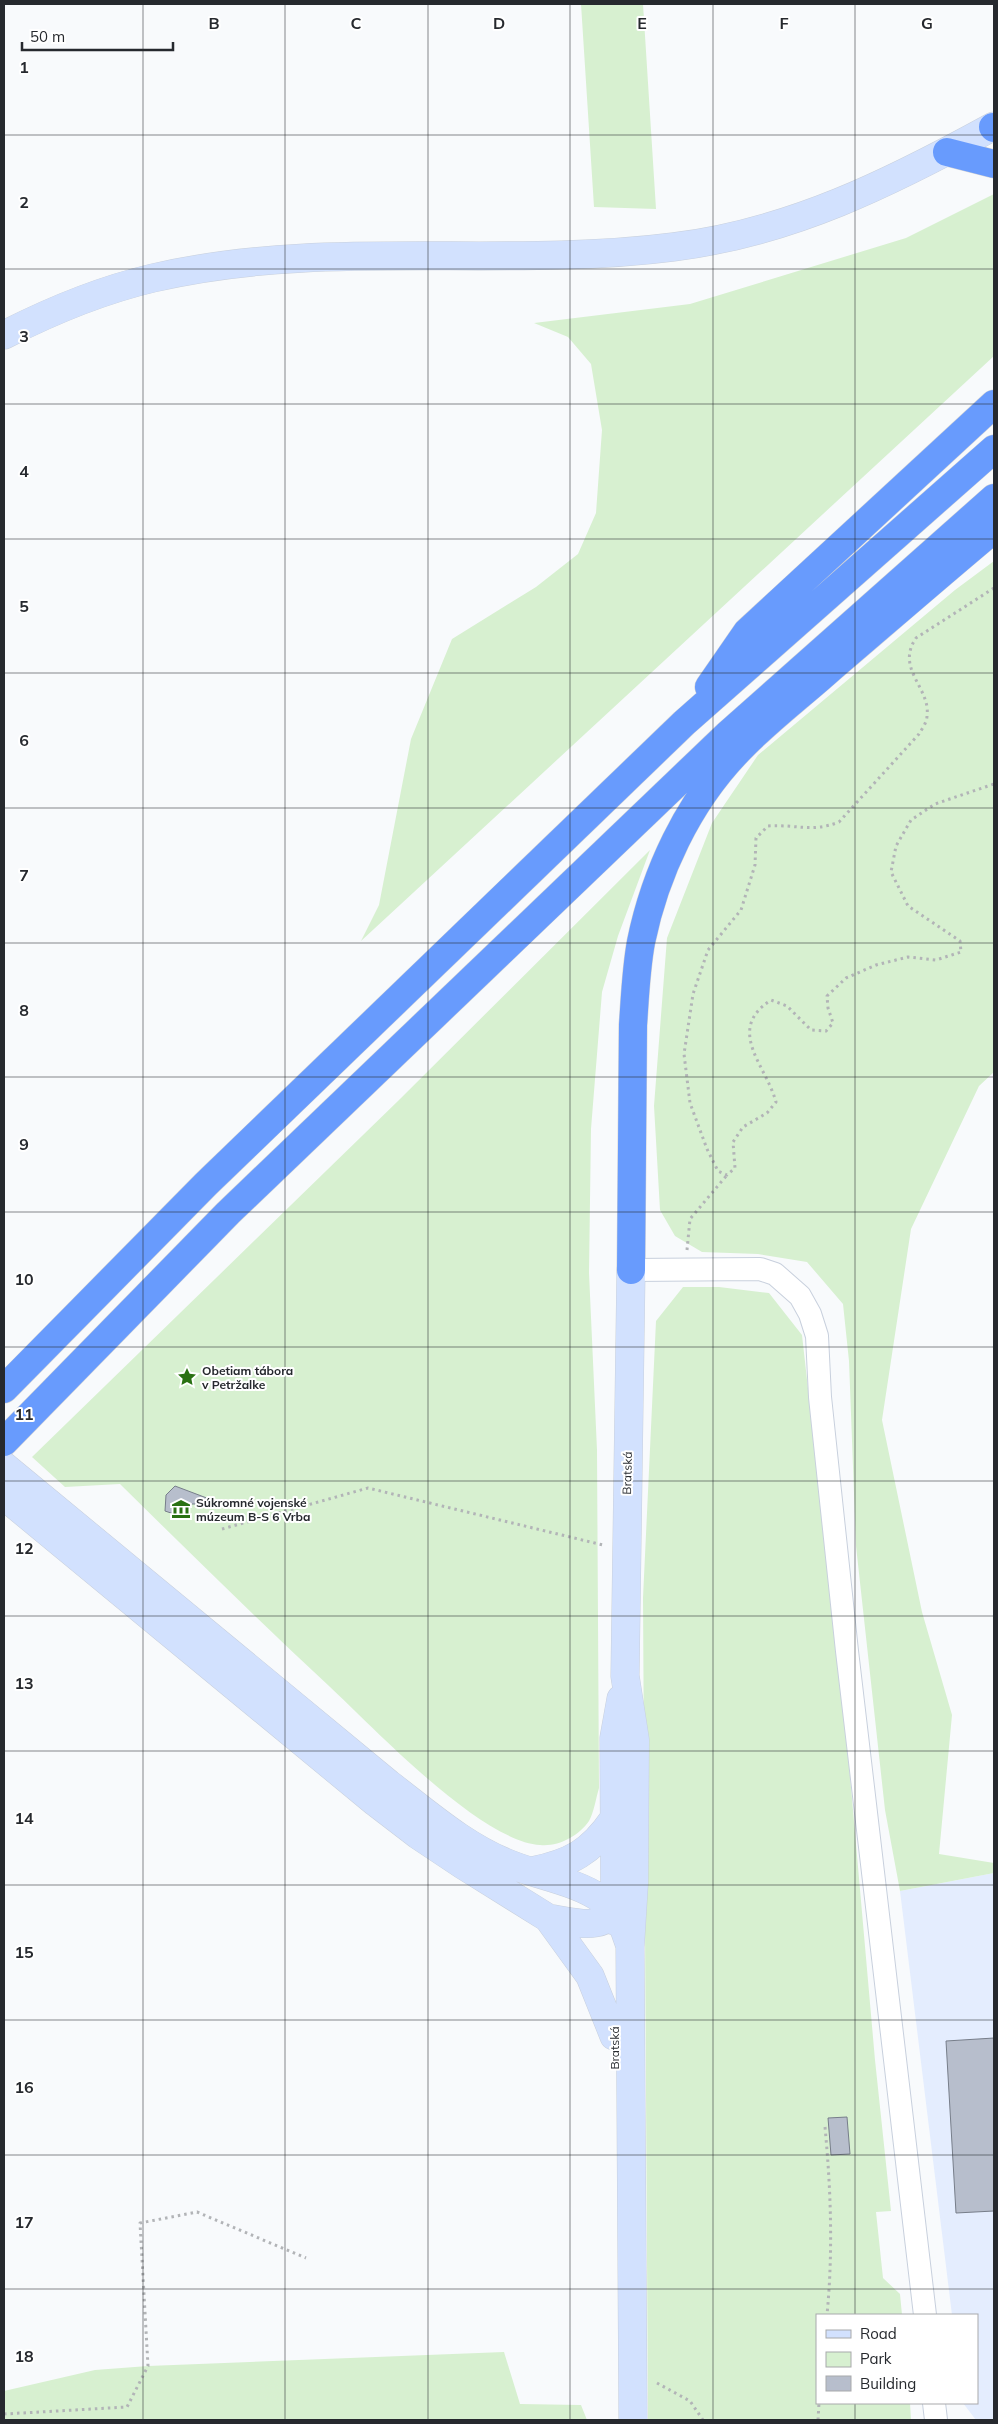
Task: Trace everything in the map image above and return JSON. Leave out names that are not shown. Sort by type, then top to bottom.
[{"type":"highway","points":[[947,152],[994,164]]},
{"type":"highway","points":[[684,723],[747,632],[994,404]]},
{"type":"highway","points":[[4,1389],[206,1184],[684,723],[994,449]]},
{"type":"highway","points":[[4,1442],[228,1213],[720,742],[994,498]]},
{"type":"highway","points":[[631,1270],[633,1025],[636,985],[641,942],[654,894],[671,852],[708,786],[737,751],[932,581],[994,530]]},
{"type":"main road","points":[[4,335],[65,308],[120,287],[155,278],[207,269],[285,259],[362,256],[541,256],[610,253],[674,247],[742,234],[816,212],[870,191],[994,127]]},
{"type":"main road","name":"Bratská","points":[[631,1270],[625,1676],[635,1740],[634,1883],[630,1948],[633,2420]]},
{"type":"main road","points":[[4,1466],[72,1537],[397,1819],[463,1865],[548,1918],[590,1976],[614,2036]]},
{"type":"main road","points":[[4,1496],[72,1537],[444,1827],[484,1852],[512,1865],[602,1899],[615,1914],[626,1934],[630,1948]]},
{"type":"main road","name":"Bratská","points":[[616,2420],[614,2248],[615,1914],[613,1820],[614,1738],[625,1676]]},
{"type":"main road","points":[[532,1871],[551,1868],[584,1853],[599,1840],[613,1820]]},
{"type":"main road","points":[[548,1918],[590,1924],[604,1922],[625,1904],[634,1883]]},
{"type":"street","points":[[631,1270],[760,1269],[775,1274],[800,1296],[810,1314],[817,1336],[820,1396],[847,1651],[925,2314]]},
{"type":"street","points":[[934,2404],[936,2420]]},
{"type":"path","points":[[727,1174],[718,1170],[714,1163],[690,1103],[684,1054],[693,994],[708,950],[741,910],[756,865],[756,838],[768,826],[782,825],[822,829],[839,822],[919,734],[927,718],[927,707],[910,665],[908,649],[916,638],[994,588]]},
{"type":"path","points":[[684,1270],[690,1219],[727,1174],[736,1168],[733,1142],[743,1127],[766,1113],[776,1102],[772,1088],[753,1052],[749,1024],[758,1008],[771,1000],[788,1006],[812,1030],[826,1031],[833,1023],[828,1008],[827,996],[846,978],[884,963],[908,957],[936,960],[961,952],[960,941],[908,906],[891,872],[896,846],[912,820],[935,804],[994,784]]},
{"type":"path","points":[[222,1528],[368,1488],[626,1550]]},
{"type":"path","points":[[825,2127],[831,2194],[832,2268],[828,2314]]},
{"type":"path","points":[[4,2414],[127,2407],[148,2366],[140,2223],[197,2212],[306,2258]]},
{"type":"path","points":[[649,2379],[690,2402],[703,2420]]},
{"type":"path","points":[[818,2420],[819,2404]]},
{"type":"shaded area","points":[[994,1873],[994,2420],[976,2420],[964,2404],[978,2404],[978,2314],[952,2314],[900,1891]]},
{"type":"green space","points":[[581,4],[643,4],[656,209],[594,207]]},
{"type":"green space","points":[[994,194],[994,356],[361,941],[379,905],[411,739],[452,639],[536,587],[578,554],[596,513],[602,430],[591,364],[568,337],[534,323],[690,304],[906,238]]},
{"type":"green space","points":[[994,561],[994,1072],[979,1086],[911,1229],[882,1420],[922,1612],[952,1715],[939,1854],[994,1863],[994,1873],[900,1891],[885,1810],[856,1546],[849,1361],[843,1304],[807,1262],[758,1254],[702,1252],[675,1236],[660,1210],[654,1106],[667,938],[712,823],[758,755],[955,590]]},
{"type":"green space","points":[[650,850],[618,936],[602,992],[591,1129],[589,1273],[597,1450],[599,1788],[591,1817],[580,1831],[561,1842],[540,1845],[516,1839],[488,1824],[429,1780],[276,1636],[120,1484],[65,1487],[32,1457],[399,1100]]},
{"type":"green space","points":[[683,1287],[719,1287],[769,1293],[802,1335],[845,1719],[875,2060],[891,2211],[876,2212],[883,2278],[900,2294],[902,2314],[816,2314],[816,2404],[910,2404],[911,2420],[648,2420],[643,1598],[656,1321]]},
{"type":"green space","points":[[504,2352],[520,2404],[581,2405],[587,2420],[4,2420],[4,2391],[95,2370],[148,2366]]},
{"type":"building","points":[[175,1486],[220,1504],[187,1504],[183,1517],[165,1511],[166,1495]]},
{"type":"building","points":[[994,2038],[994,2211],[956,2213],[946,2041]]},
{"type":"building","points":[[847,2117],[850,2154],[831,2155],[828,2118]]},
{"type":"place","name":"Obetiam tábora v Petržalke","points":[[187,1377]]},
{"type":"place","name":"Súkromné vojenské múzeum B-S 6 Vrba","points":[[181,1509]]}]
